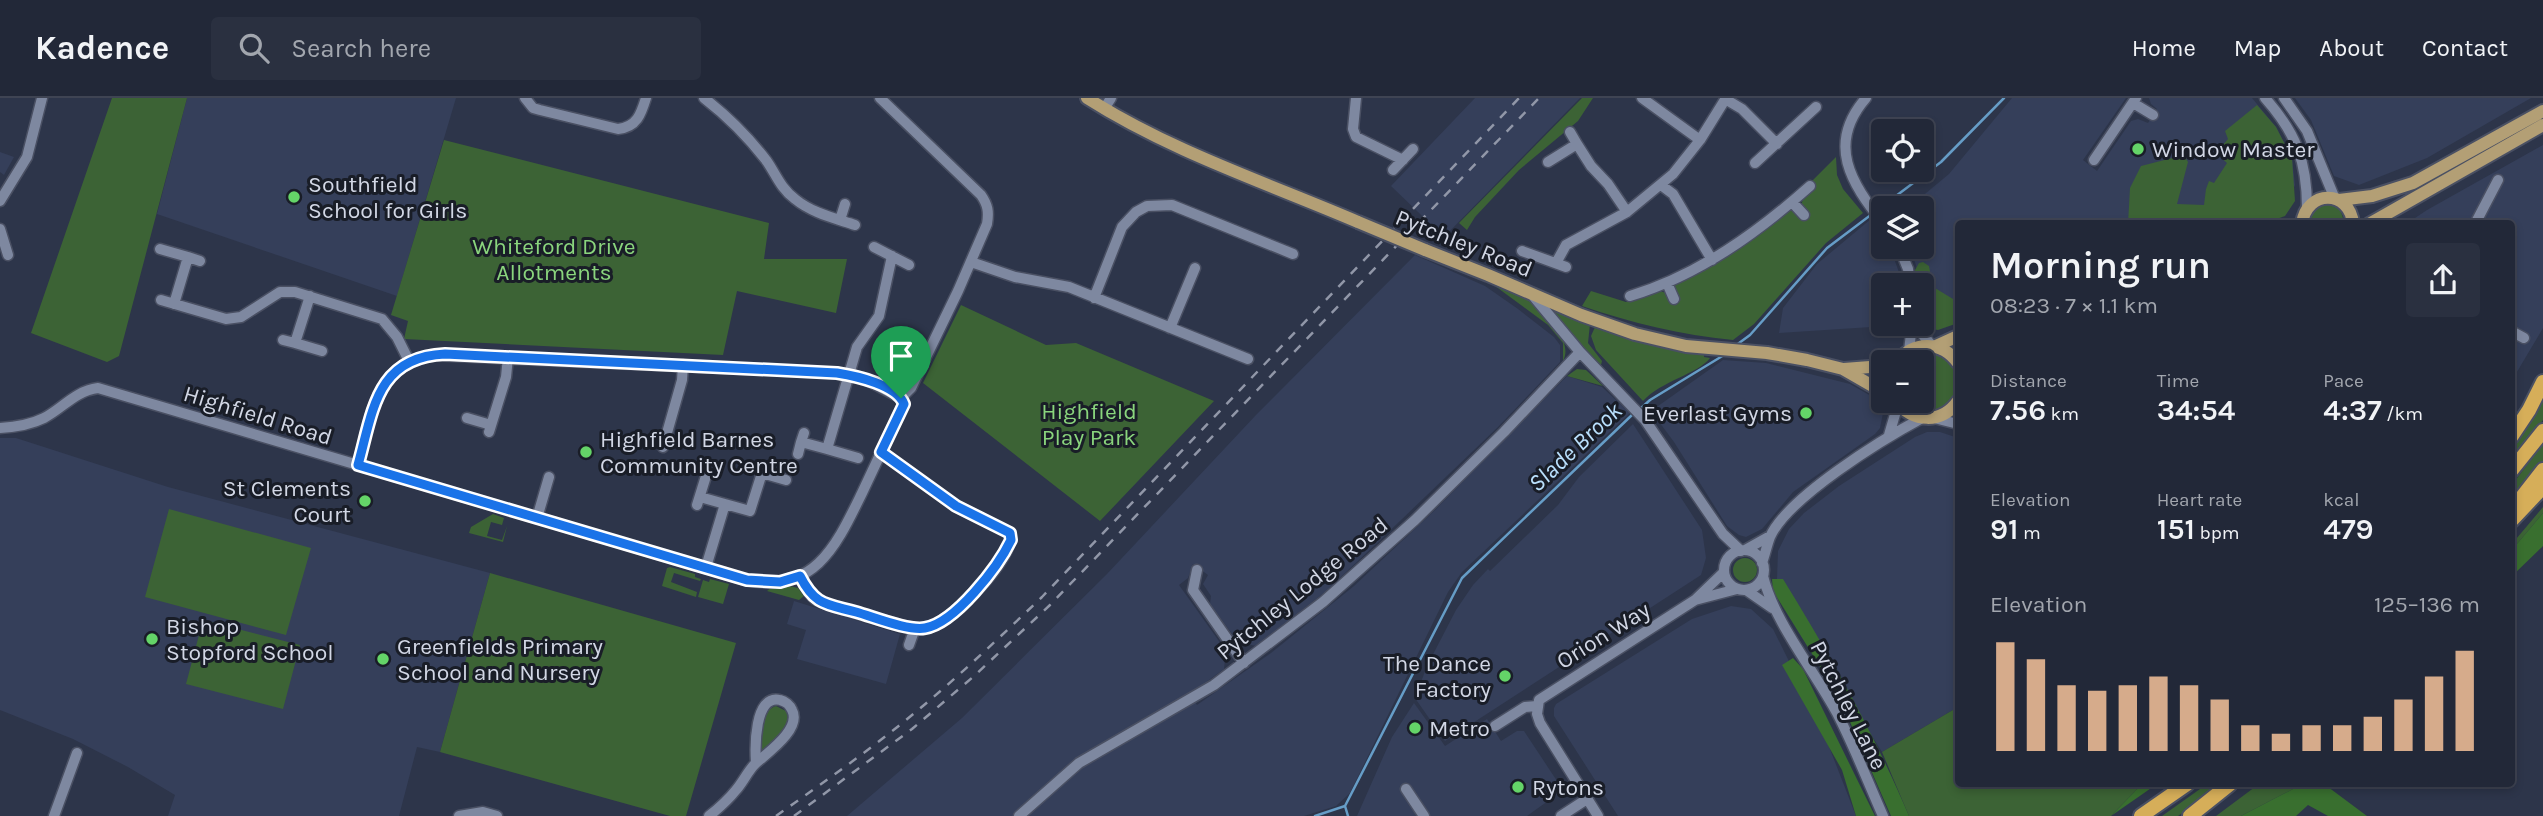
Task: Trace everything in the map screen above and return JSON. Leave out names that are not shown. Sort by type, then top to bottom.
[{"type":"highway","points":[[2515,431],[2543,382]]},
{"type":"highway","points":[[2515,466],[2543,431]]},
{"type":"highway","points":[[2515,506],[2543,470]]},
{"type":"highway","points":[[2515,517],[2543,487]]},
{"type":"highway","points":[[2141,816],[2183,787]]},
{"type":"highway","points":[[2190,816],[2226,787]]},
{"type":"main road","name":"Pytchley Road","points":[[1087,98],[1107,103],[1195,154],[1581,316],[1635,334],[1686,346],[1807,360],[1843,369],[1871,385]]},
{"type":"main road","points":[[2302,218],[2319,199],[2372,196],[2413,183],[2543,111]]},
{"type":"main road","points":[[2376,220],[2543,125]]},
{"type":"main road","points":[[2337,199],[2350,210],[2352,220]]},
{"type":"main road","points":[[1911,350],[1920,346],[1934,346],[1955,337]]},
{"type":"main road","points":[[1934,346],[1948,352],[1955,360]]},
{"type":"main road","name":"Pytchley Road","points":[[1843,369],[1871,367]]},
{"type":"main road","points":[[1912,413],[1928,418],[1950,411],[1955,405]]},
{"type":"street","points":[[0,201],[27,157],[42,98]]},
{"type":"street","points":[[525,98],[533,107],[618,129],[632,125],[639,117],[646,98]]},
{"type":"street","points":[[704,98],[724,115],[761,155],[783,189],[807,207],[855,225]]},
{"type":"street","name":"Highfield Road","points":[[0,428],[24,426],[44,418],[78,393],[98,388],[757,582],[780,582],[800,576],[826,558],[837,543],[904,404],[901,398],[910,390],[971,262],[989,213],[981,195],[880,98]]},
{"type":"street","points":[[1356,98],[1353,129],[1356,137],[1403,160]]},
{"type":"street","points":[[1642,98],[1699,140]]},
{"type":"street","points":[[1866,98],[1848,128],[1845,152],[1848,170],[1855,186],[1871,207]]},
{"type":"street","points":[[2264,98],[2289,128],[2303,159],[2307,183],[2302,218]]},
{"type":"street","points":[[2284,98],[2308,131],[2337,199]]},
{"type":"street","points":[[1556,262],[1566,245],[1627,212],[1661,185],[1687,158],[1725,99],[1742,109],[1777,144]]},
{"type":"street","points":[[2094,160],[2135,100],[2152,115]]},
{"type":"street","points":[[1755,163],[1816,107]]},
{"type":"street","points":[[1570,132],[1591,166],[1608,184],[1627,212]]},
{"type":"street","points":[[1548,162],[1577,144]]},
{"type":"street","points":[[1393,170],[1413,149]]},
{"type":"street","points":[[2477,220],[2498,180]]},
{"type":"street","points":[[1661,185],[1673,194],[1712,260]]},
{"type":"street","points":[[1630,296],[1667,283],[1712,260],[1749,237],[1810,186]]},
{"type":"street","points":[[1792,202],[1804,215]]},
{"type":"street","points":[[840,220],[845,204]]},
{"type":"street","points":[[1094,298],[1122,227],[1136,212],[1147,206],[1172,205],[1293,254]]},
{"type":"street","points":[[0,229],[8,255]]},
{"type":"street","points":[[874,247],[909,265]]},
{"type":"street","points":[[160,249],[200,261]]},
{"type":"street","points":[[1276,260],[1281,249]]},
{"type":"street","points":[[1522,251],[1566,267]]},
{"type":"street","points":[[827,449],[857,347],[876,324],[879,316],[892,256]]},
{"type":"street","points":[[174,304],[188,257]]},
{"type":"street","points":[[971,262],[1015,277],[1057,284],[1248,359]]},
{"type":"street","points":[[1170,328],[1195,268]]},
{"type":"street","points":[[1191,279],[1202,283]]},
{"type":"street","points":[[1667,283],[1674,299]]},
{"type":"street","points":[[161,300],[226,319],[241,317],[280,292],[295,292],[383,319],[397,337],[409,362]]},
{"type":"street","points":[[1531,293],[1580,352],[1645,419],[1723,534],[1743,550],[1752,552],[1762,563]]},
{"type":"street","points":[[295,343],[310,296]]},
{"type":"street","points":[[2515,333],[2524,338]]},
{"type":"street","points":[[1924,336],[1934,346]]},
{"type":"street","points":[[283,340],[322,351]]},
{"type":"street","points":[[1234,354],[1239,342]]},
{"type":"street","name":"Pytchley Lodge Road","points":[[1019,816],[1079,763],[1214,685],[1304,617],[1398,535],[1504,432],[1580,352]]},
{"type":"street","points":[[358,465],[380,389],[390,376],[409,362],[432,355],[850,375],[863,378],[901,398]]},
{"type":"street","points":[[467,418],[490,428],[506,377],[508,357]]},
{"type":"street","points":[[663,447],[682,380],[682,365]]},
{"type":"street","points":[[1889,435],[1894,413]]},
{"type":"street","points":[[1723,534],[1725,568],[1731,585],[1742,590],[1755,587],[1763,576],[1762,563],[1770,536],[1788,511],[1889,435],[1928,418],[1955,423]]},
{"type":"street","points":[[798,454],[803,437],[827,449],[858,458]]},
{"type":"street","points":[[800,576],[818,601],[915,628],[932,626],[970,598],[1002,558],[1011,536],[950,503],[881,452]]},
{"type":"street","points":[[706,475],[698,501],[725,504],[750,512],[761,473],[786,480]]},
{"type":"street","points":[[537,518],[549,477]]},
{"type":"street","points":[[706,568],[725,504]]},
{"type":"street","points":[[1725,568],[1734,553],[1770,536]]},
{"type":"street","name":"Orion Way","points":[[1495,726],[1525,707],[1537,706],[1543,696],[1695,600],[1725,568]]},
{"type":"street","points":[[1197,570],[1193,590],[1244,663]]},
{"type":"street","name":"Pytchley Lane","points":[[1763,576],[1767,593],[1837,713],[1882,816]]},
{"type":"street","name":"Orion Way","points":[[1695,600],[1742,590]]},
{"type":"street","name":"Pytchley Lane","points":[[1742,590],[1760,598],[1778,613]]},
{"type":"street","points":[[909,645],[915,628]]},
{"type":"street","points":[[709,816],[736,790],[756,763],[766,757],[793,725],[794,713],[783,701],[768,702],[761,713],[756,738],[756,763]]},
{"type":"street","points":[[1537,706],[1540,723],[1598,816]]},
{"type":"street","points":[[54,816],[78,753]]},
{"type":"street","points":[[1406,789],[1424,816]]},
{"type":"street","points":[[1561,816],[1587,799]]},
{"type":"street","points":[[459,816],[483,812],[497,816]]},
{"type":"shaded area","name":"Southfield School for Girls","points":[[187,98],[456,98],[397,296],[157,214]]},
{"type":"shaded area","points":[[1475,98],[1580,98],[1444,237],[1391,186]]},
{"type":"shaded area","points":[[2012,98],[2126,98],[2083,160],[2097,171],[2131,121],[2138,119],[2148,123],[2157,109],[2149,98],[2252,98],[2276,127],[2292,158],[2295,185],[2286,207],[2252,220],[1955,220],[1955,309],[1934,293],[1934,273],[1918,273],[1914,259],[1934,259],[1934,196],[1922,196],[1949,174]]},
{"type":"shaded area","points":[[2295,98],[2531,98],[2427,158],[2359,185],[2334,176],[2311,120]]},
{"type":"shaded area","points":[[2543,145],[2543,328],[2515,375],[2515,220],[2412,220]]},
{"type":"shaded area","points":[[0,152],[14,157],[4,175],[0,172]]},
{"type":"shaded area","points":[[1871,219],[1871,259],[1894,259],[1899,273],[1871,273],[1871,327],[1779,333],[1783,308],[1817,264]]},
{"type":"shaded area","points":[[1415,255],[1485,286],[1518,309],[1554,337],[1560,345],[1560,362],[1498,427],[1325,592],[1256,646],[1238,642],[1210,604],[1211,596],[1203,584],[1208,575],[1193,564],[1188,578],[1179,585],[1226,651],[1224,669],[1190,694],[1197,705],[1271,653],[1354,586],[1435,510],[1567,376],[1602,387],[1630,413],[1462,572],[1448,592],[1350,793],[1336,806],[1304,816],[847,816],[962,718],[1107,574],[1256,415]]},
{"type":"shaded area","points":[[1723,360],[1766,363],[1850,384],[1871,396],[1871,413],[1883,413],[1880,428],[1875,434],[1793,492],[1762,529],[1746,537],[1727,526],[1651,411]]},
{"type":"shaded area","points":[[1633,424],[1702,530],[1706,558],[1701,575],[1445,741],[1415,698],[1427,666],[1456,610],[1488,569],[1490,571],[1558,505],[1579,477]]},
{"type":"shaded area","points":[[1927,432],[1940,432],[1955,437],[1955,709],[1882,752],[1786,600],[1777,579],[1778,551],[1789,529],[1804,513],[1839,486]]},
{"type":"shaded area","name":"Bishop Stopford School","points":[[0,438],[16,438],[168,487],[490,573],[440,752],[417,747],[399,816],[168,816],[175,795],[73,739],[0,710]]},
{"type":"shaded area","points":[[794,601],[900,634],[886,684],[797,659],[806,630],[787,624]]},
{"type":"shaded area","points":[[1731,606],[1751,609],[1773,629],[1821,726],[1856,816],[1618,816],[1554,716],[1556,704],[1692,619]]},
{"type":"shaded area","points":[[1414,703],[1445,746],[1487,719],[1501,741],[1517,731],[1524,731],[1559,784],[1559,793],[1527,816],[1357,816],[1392,737]]},
{"type":"green space","points":[[112,98],[187,98],[119,356],[107,362],[31,333]]},
{"type":"green space","points":[[1582,98],[1593,98],[1578,121],[1519,170],[1475,217],[1467,230],[1459,223]]},
{"type":"green space","points":[[2257,105],[2276,127],[2292,158],[2295,201],[2285,216],[2274,220],[2128,220],[2130,188],[2141,166],[2184,155],[2188,162],[2177,204],[2204,205],[2209,181],[2214,183],[2227,163],[2216,153],[2228,139],[2225,131]]},
{"type":"green space","name":"Whiteford Drive Allotments","points":[[444,140],[769,223],[764,259],[847,259],[836,313],[737,291],[723,355],[404,339],[408,321],[391,315]]},
{"type":"green space","points":[[1836,157],[1837,175],[1843,189],[1863,213],[1826,243],[1754,324],[1733,340],[1657,328],[1582,306],[1591,291],[1626,302],[1660,291],[1666,293],[1675,283],[1715,263],[1801,205],[1808,185]]},
{"type":"green space","points":[[2329,204],[2340,209],[2344,220],[2310,220],[2314,210]]},
{"type":"green space","points":[[1923,262],[1929,266],[1930,272],[1915,273],[1919,263]]},
{"type":"green space","points":[[1491,283],[1532,301],[1554,323],[1565,346],[1563,361],[1563,343],[1548,325]]},
{"type":"green space","points":[[1934,287],[1955,300],[1955,324],[1934,329]]},
{"type":"green space","name":"Highfield Play Park","points":[[961,305],[1046,345],[1076,343],[1214,401],[1100,521],[923,383]]},
{"type":"green space","points":[[1552,309],[1590,324],[1588,343],[1602,361],[1601,365],[1575,340]]},
{"type":"green space","points":[[1595,327],[1658,344],[1704,352],[1704,357],[1710,358],[1697,369],[1659,388],[1643,401],[1596,350],[1591,336]]},
{"type":"green space","points":[[1934,353],[1946,358],[1955,370],[1954,395],[1946,405],[1934,411]]},
{"type":"green space","points":[[1577,369],[1586,370],[1603,386],[1567,376]]},
{"type":"green space","points":[[2543,399],[2543,420],[2515,458],[2515,445]]},
{"type":"green space","points":[[2543,444],[2543,463],[2515,498],[2515,481]]},
{"type":"green space","points":[[2543,507],[2543,513],[2515,546],[2515,540]]},
{"type":"green space","points":[[169,509],[311,548],[286,635],[145,597]]},
{"type":"green space","points":[[2543,513],[2543,546],[2515,573],[2515,546]]},
{"type":"green space","points":[[493,514],[504,518],[502,525],[491,522],[487,536],[502,540],[507,526],[503,542],[469,533],[471,527]]},
{"type":"green space","points":[[1740,558],[1750,558],[1757,565],[1757,575],[1750,582],[1740,582],[1733,575],[1733,565]]},
{"type":"green space","points":[[667,568],[695,574],[695,577],[701,579],[700,581],[674,573],[671,582],[697,592],[696,597],[662,586]]},
{"type":"green space","points":[[490,573],[736,643],[686,816],[670,816],[440,752]]},
{"type":"green space","points":[[710,579],[729,584],[723,604],[698,597],[703,580],[709,582]]},
{"type":"green space","points":[[1772,579],[1783,579],[1818,637],[1866,724],[1909,816],[1891,816],[1840,699],[1773,591]]},
{"type":"green space","points":[[785,585],[798,588],[804,596],[799,600],[767,591],[772,587]]},
{"type":"green space","points":[[203,620],[300,645],[283,709],[186,684]]},
{"type":"green space","points":[[1793,658],[1803,669],[1875,816],[1856,816],[1842,770],[1782,665]]},
{"type":"green space","points":[[776,706],[788,712],[788,725],[765,751],[761,752],[760,733],[763,719],[766,713]]},
{"type":"green space","points":[[1955,709],[1955,787],[2139,787],[2111,816],[1909,816],[1882,752]]},
{"type":"green space","points":[[2139,787],[2153,787],[2111,816]]},
{"type":"green space","points":[[2203,787],[2219,787],[2178,816],[2162,816]]},
{"type":"green space","points":[[2255,787],[2295,787],[2241,816],[2216,816]]},
{"type":"green space","points":[[2328,787],[2367,816],[2328,816],[2308,805],[2296,816],[2241,816],[2293,789]]},
{"type":"waterway","name":"Slade Brook","points":[[1735,346],[1750,335],[1827,248],[1941,162],[2004,98]]},
{"type":"waterway","name":"Slade Brook","points":[[1639,410],[1650,400],[1724,355]]},
{"type":"waterway","name":"Slade Brook","points":[[1348,816],[1345,806],[1462,578],[1633,414]]},
{"type":"waterway","name":"Slade Brook","points":[[1315,816],[1345,806]]},
{"type":"railway","points":[[776,816],[906,720],[959,675],[1042,597],[1519,98]]},
{"type":"railway","points":[[794,816],[912,729],[1050,605],[1539,98]]},
{"type":"place","name":"Window Master","points":[[2138,149]]},
{"type":"place","name":"Southfield School for Girls","points":[[294,197]]},
{"type":"place","name":"Everlast Gyms","points":[[1806,413]]},
{"type":"place","name":"Highfield Barnes Community Centre","points":[[586,452]]},
{"type":"place","name":"St Clements Court","points":[[365,501]]},
{"type":"place","name":"Bishop Stopford School","points":[[152,639]]},
{"type":"place","name":"Greenfields Primary School and Nursery","points":[[383,659]]},
{"type":"place","name":"The Dance Factory","points":[[1505,676]]},
{"type":"place","name":"Metro","points":[[1415,728]]},
{"type":"place","name":"Rytons","points":[[1518,787]]},
{"type":"route","points":[[432,355],[837,373],[863,378],[901,398],[904,404],[881,452],[950,503],[993,527],[1010,533],[1011,536],[1002,558],[981,587],[951,613],[923,629],[818,601],[813,598],[800,576],[780,582],[747,580],[358,465],[377,397],[384,383],[409,362],[432,355]]}]
